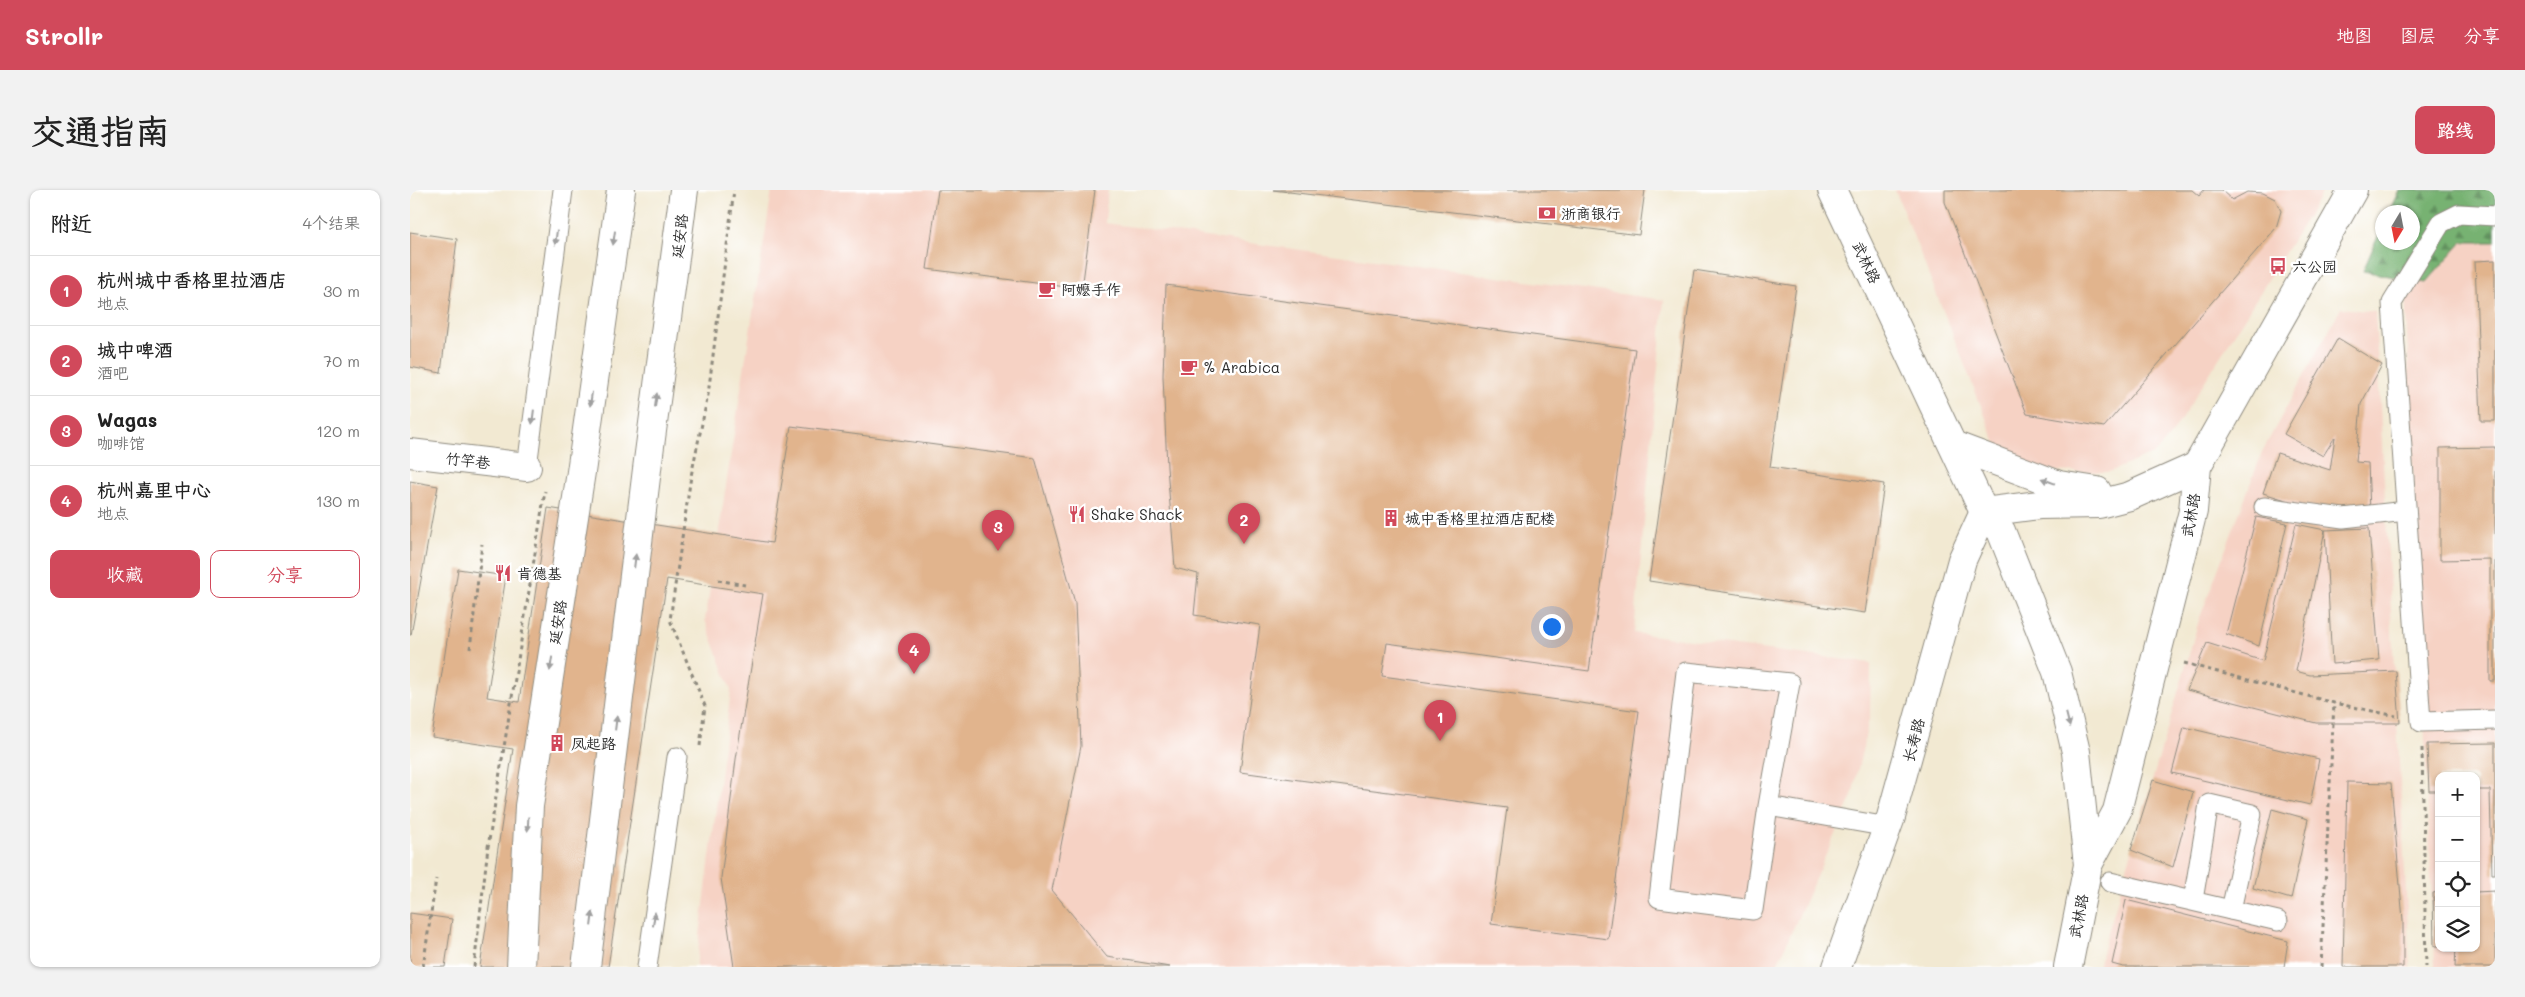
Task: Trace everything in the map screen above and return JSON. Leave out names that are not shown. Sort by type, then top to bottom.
[{"type":"street","name":"延安路","points":[[521,967],[529,806],[581,472],[621,190]]},
{"type":"street","name":"延安路","points":[[586,967],[648,461],[684,190]]},
{"type":"street","name":"武林路","points":[[1832,190],[1984,512],[2001,531],[2056,672],[2076,752],[2088,865]]},
{"type":"street","name":"武林路","points":[[2068,967],[2088,865],[2117,811],[2157,656],[2193,511],[2197,466],[2353,190]]},
{"type":"street","points":[[1953,445],[2058,485],[2130,496]]},
{"type":"street","name":"竹竿巷","points":[[410,453],[527,467]]},
{"type":"street","points":[[1984,512],[2039,505],[2099,504],[2130,496],[2197,466]]},
{"type":"street","name":"长寿路","points":[[1837,967],[1888,827],[1962,560],[1984,512]]},
{"type":"lane","points":[[527,467],[563,190]]},
{"type":"lane","points":[[2495,216],[2459,214],[2441,223],[2392,303],[2421,722],[2495,720]]},
{"type":"lane","points":[[2264,507],[2343,518],[2406,511]]},
{"type":"lane","points":[[1686,672],[1790,683],[1768,806],[1753,910],[1659,898],[1686,672]]},
{"type":"lane","points":[[647,967],[677,757]]},
{"type":"lane","points":[[2192,900],[2210,804],[2252,814],[2231,910]]},
{"type":"lane","points":[[1768,806],[1888,827]]},
{"type":"lane","points":[[2110,882],[2278,921]]},
{"type":"path","points":[[699,755],[705,706],[670,620],[691,476],[708,395],[734,190]]},
{"type":"path","points":[[474,967],[488,847],[545,489]]},
{"type":"path","points":[[470,649],[482,544]]},
{"type":"path","points":[[718,580],[745,585]]},
{"type":"path","points":[[2157,656],[2334,702],[2421,722],[2426,967]]},
{"type":"path","points":[[2321,967],[2334,702]]},
{"type":"path","points":[[423,967],[436,878]]},
{"type":"shaded area","points":[[772,190],[1108,190],[1105,223],[1664,300],[1634,633],[1871,663],[1870,715],[1852,796],[1776,967],[696,967],[731,690],[705,620]]},
{"type":"shaded area","points":[[1895,190],[2324,190],[2172,434],[2155,453],[2109,472],[2007,471]]},
{"type":"shaded area","points":[[2495,190],[2495,967],[2435,967],[2403,250],[2420,250],[2420,210]]},
{"type":"shaded area","points":[[2341,308],[2375,312],[2410,967],[2098,967],[2199,620],[2263,450]]},
{"type":"green space","points":[[2399,190],[2495,190],[2495,242],[2462,242],[2426,283],[2363,271],[2375,243],[2375,250],[2420,250],[2420,205],[2392,205]]},
{"type":"building","points":[[938,190],[1095,190],[1082,289],[927,269]]},
{"type":"building","name":"浙商银行","points":[[1273,190],[1645,190],[1639,235]]},
{"type":"building","points":[[1945,190],[2192,190],[2199,196],[2204,190],[2221,190],[2232,200],[2247,192],[2263,193],[2275,199],[2281,211],[2276,228],[2104,427],[2027,414],[1945,202]]},
{"type":"building","points":[[410,232],[457,239],[441,373],[410,367]]},
{"type":"building","points":[[2495,260],[2495,421],[2481,421],[2475,261]]},
{"type":"building","points":[[1694,270],[1796,286],[1770,467],[1884,484],[1865,613],[1649,581]]},
{"type":"building","name":"城中香格里拉酒店配楼","points":[[1166,285],[1635,349],[1589,671],[1387,643],[1382,676],[1639,711],[1608,939],[1491,924],[1507,808],[1240,772],[1260,625],[1194,615],[1198,574],[1175,568],[1167,467],[1163,376]]},
{"type":"building","points":[[2338,338],[2382,365],[2361,404],[2356,462],[2368,463],[2370,512],[2306,506],[2263,493],[2277,453],[2330,470],[2335,437],[2323,456],[2284,434]]},
{"type":"building","points":[[791,426],[1035,458],[1075,603],[1081,746],[1052,890],[1107,957],[1170,967],[734,967],[721,878],[736,759],[763,594],[667,579],[608,967],[480,967],[513,749],[432,737],[458,569],[506,576],[487,697],[519,702],[548,508],[772,543]]},
{"type":"building","points":[[2495,447],[2495,681],[2490,681],[2490,559],[2440,560],[2440,448]]},
{"type":"building","points":[[410,481],[438,486],[411,635],[410,635]]},
{"type":"building","points":[[2256,517],[2287,523],[2259,646],[2226,634]]},
{"type":"building","points":[[2296,524],[2325,530],[2296,671],[2310,675],[2396,671],[2400,723],[2316,723],[2187,690],[2207,643],[2263,661]]},
{"type":"building","points":[[2369,528],[2379,660],[2332,664],[2325,530]]},
{"type":"building","points":[[2184,727],[2319,759],[2310,805],[2172,773]]},
{"type":"building","points":[[2495,743],[2495,874],[2492,874],[2490,790],[2480,790],[2480,772],[2435,772],[2435,791],[2429,791],[2427,744]]},
{"type":"building","points":[[2153,780],[2193,792],[2173,867],[2131,850]]},
{"type":"building","points":[[2347,782],[2391,783],[2403,920],[2403,967],[2343,967]]},
{"type":"building","points":[[2272,809],[2308,819],[2291,899],[2253,888]]},
{"type":"building","points":[[2495,891],[2495,967],[2455,967],[2456,952],[2480,952],[2480,892]]},
{"type":"building","points":[[2433,893],[2435,893],[2435,946],[2434,946]]},
{"type":"building","points":[[2126,900],[2288,941],[2284,967],[2123,967],[2112,964]]},
{"type":"building","points":[[410,913],[452,919],[445,967],[410,967]]},
{"type":"place","name":"浙商银行","points":[[1547,213]]},
{"type":"place","name":"六公园","points":[[2278,266]]},
{"type":"place","name":"阿嬷手作","points":[[1047,289]]},
{"type":"place","name":"% Arabica","points":[[1189,367]]},
{"type":"place","name":"Shake Shack","points":[[1077,514]]},
{"type":"place","name":"城中香格里拉酒店配楼","points":[[1391,518]]},
{"type":"place","name":"城中啤酒","points":[[1244,544]]},
{"type":"place","name":"Wagas","points":[[998,551]]},
{"type":"place","name":"肯德基","points":[[503,573]]},
{"type":"place","name":"杭州嘉里中心","points":[[914,674]]},
{"type":"place","name":"杭州城中香格里拉酒店","points":[[1440,741]]},
{"type":"place","name":"凤起路","points":[[557,743]]}]
